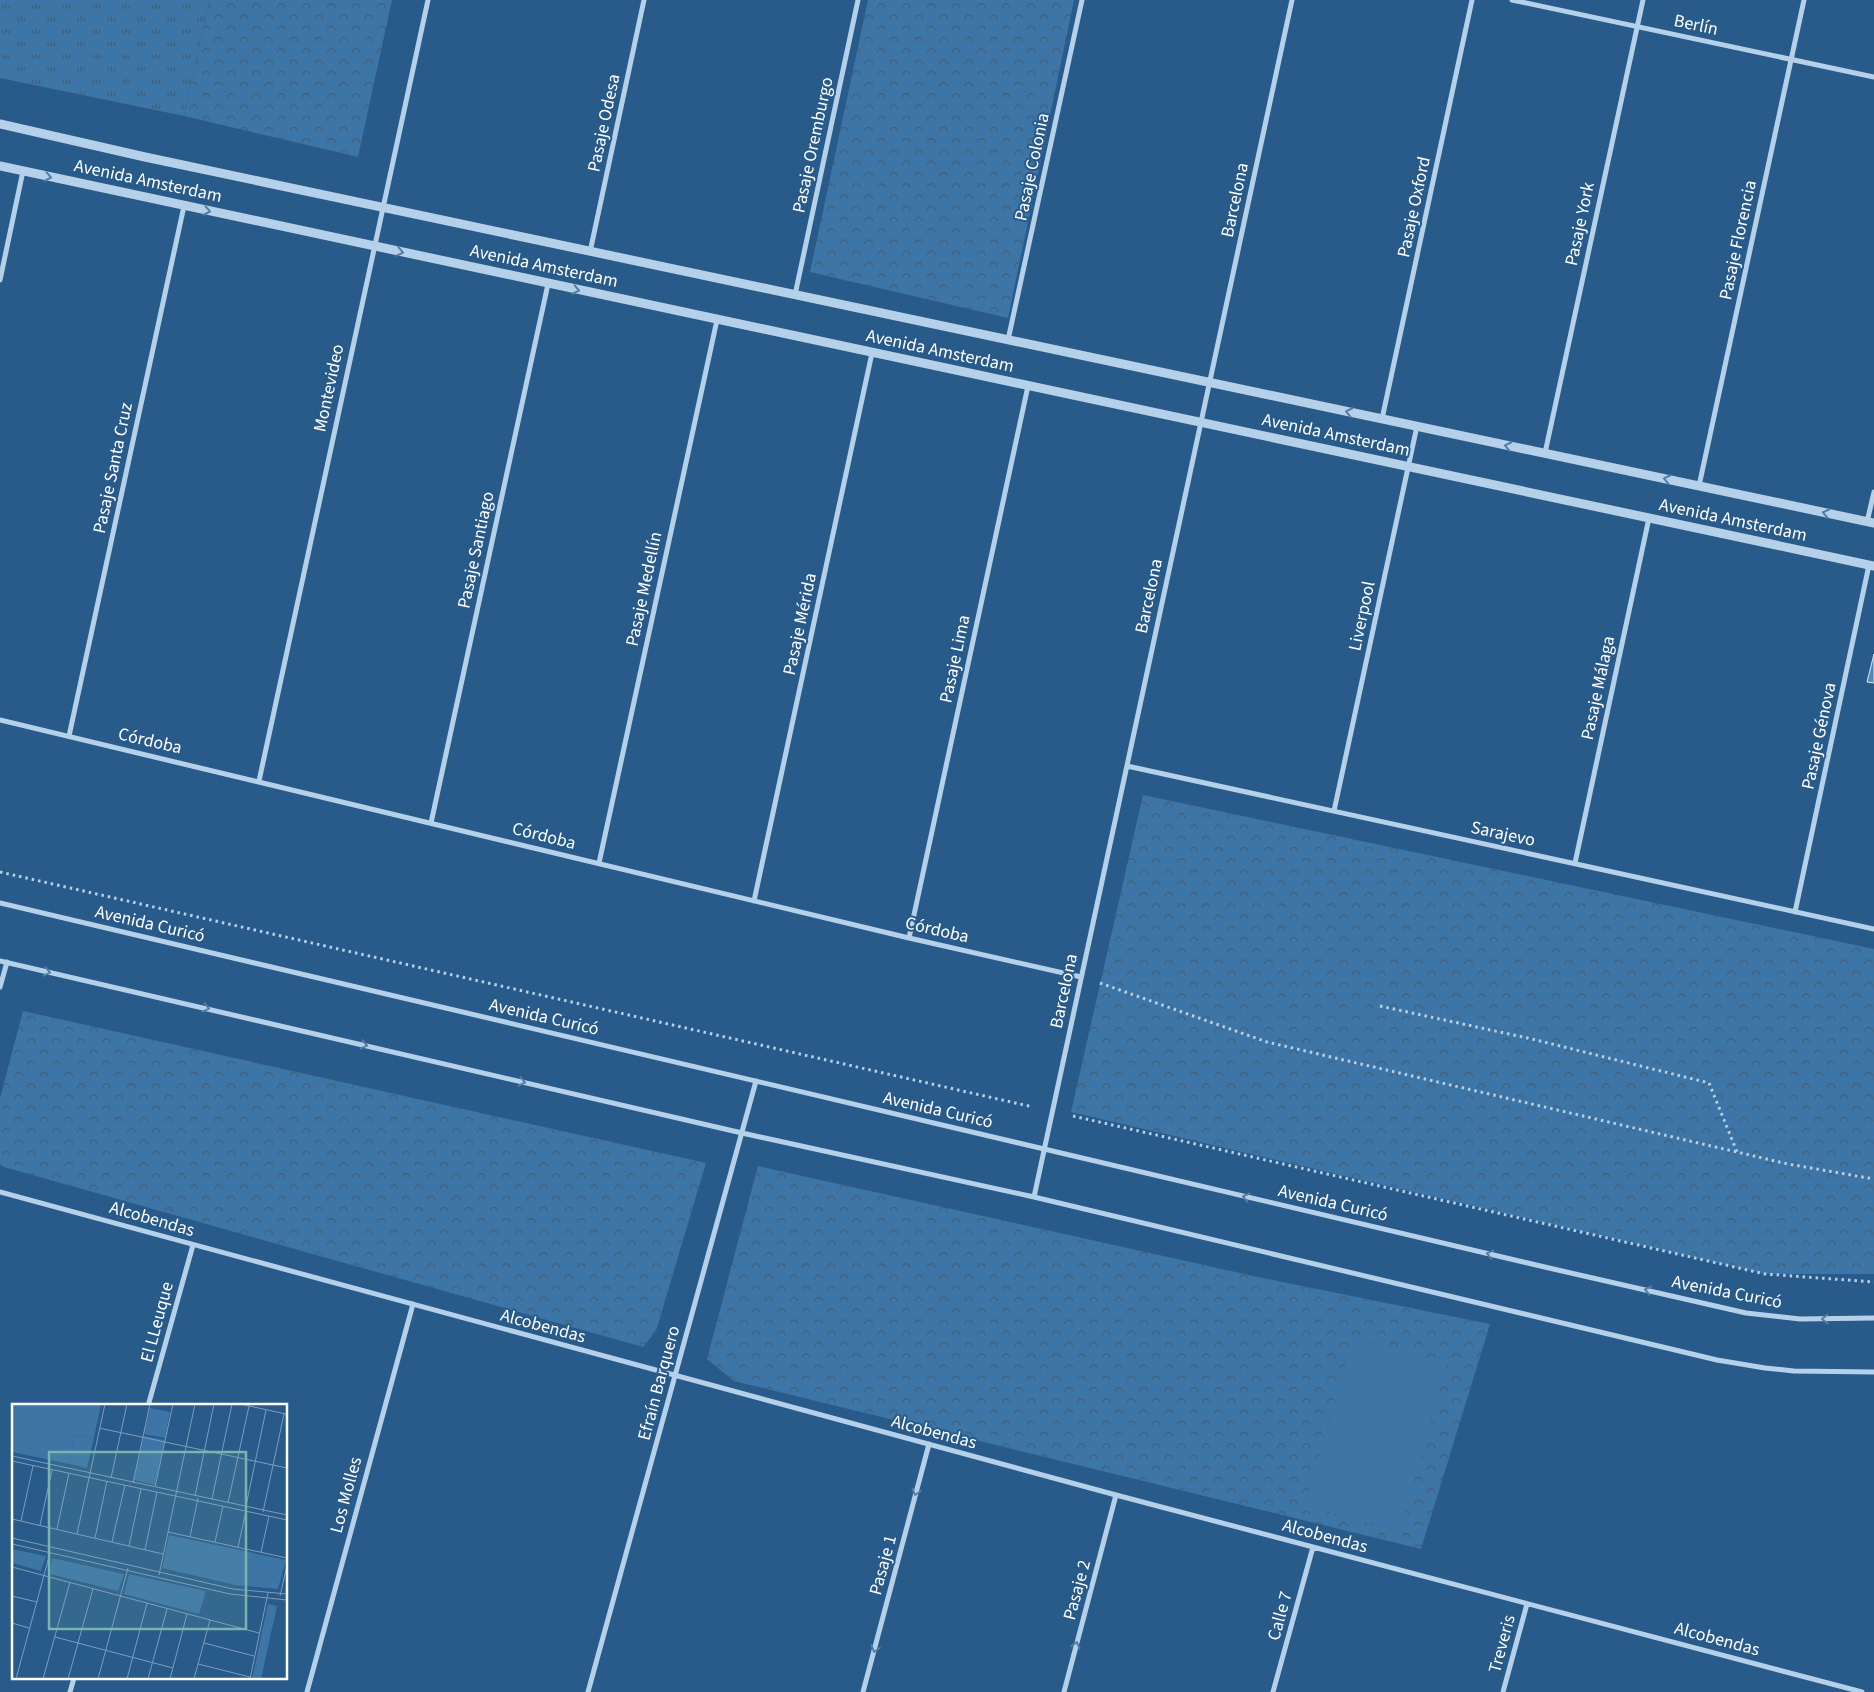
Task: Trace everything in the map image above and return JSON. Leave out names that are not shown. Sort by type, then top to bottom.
[{"type":"street","name":"Montevideo","points":[[259,782],[428,0]]},
{"type":"street","name":"Pasaje Odesa","points":[[590,252],[644,0]]},
{"type":"street","name":"Pasaje Oremburgo","points":[[795,295],[858,0]]},
{"type":"street","name":"Pasaje Colonia","points":[[1008,340],[1082,0]]},
{"type":"street","name":"Barcelona","points":[[1034,1197],[1292,0]]},
{"type":"street","name":"Pasaje Oxford","points":[[1382,419],[1472,0]]},
{"type":"street","name":"Berlín","points":[[1512,0],[1874,77]]},
{"type":"street","name":"Pasaje York","points":[[1545,453],[1643,0]]},
{"type":"street","name":"Pasaje Florencia","points":[[1699,486],[1804,0]]},
{"type":"street","name":"Avenida Amsterdam","points":[[0,124],[145,158],[1871,522]]},
{"type":"street","name":"Avenida Amsterdam","points":[[0,166],[1872,566]]},
{"type":"street","points":[[0,280],[23,171]]},
{"type":"street","name":"Pasaje Santa Cruz","points":[[69,736],[184,206]]},
{"type":"street","name":"Pasaje Santiago","points":[[431,823],[548,284]]},
{"type":"street","name":"Pasaje Medellín","points":[[599,863],[716,320]]},
{"type":"street","name":"Pasaje Mérida","points":[[754,901],[872,353]]},
{"type":"street","name":"Pasaje Lima","points":[[909,938],[1028,386]]},
{"type":"street","name":"Liverpool","points":[[1334,811],[1417,426]]},
{"type":"street","points":[[1871,522],[1874,492]]},
{"type":"street","name":"Pasaje Málaga","points":[[1575,863],[1649,518]]},
{"type":"street","name":"Pasaje Génova","points":[[1795,912],[1872,566]]},
{"type":"street","name":"Córdoba","points":[[0,720],[909,938],[1082,977]]},
{"type":"street","name":"Sarajevo","points":[[1127,766],[1874,929]]},
{"type":"street","name":"Avenida Curicó","points":[[0,903],[1746,1312],[1800,1319],[1874,1318]]},
{"type":"street","points":[[0,960],[742,1133],[1034,1197],[1717,1360],[1794,1371],[1874,1372]]},
{"type":"street","points":[[0,987],[7,962]]},
{"type":"street","name":"Efraín Barquero","points":[[588,1692],[756,1081]]},
{"type":"street","name":"Alcobendas","points":[[0,1192],[1116,1495],[1862,1692]]},
{"type":"street","name":"El LLeuque","points":[[149,1404],[193,1244]]},
{"type":"street","name":"Los Molles","points":[[307,1692],[413,1304]]},
{"type":"street","name":"Pasaje 1","points":[[863,1692],[929,1444]]},
{"type":"street","name":"Pasaje 2","points":[[1064,1692],[1116,1495]]},
{"type":"street","name":"Calle 7","points":[[1274,1692],[1312,1547]]},
{"type":"street","name":"Treveris","points":[[1503,1692],[1527,1604]]},
{"type":"path","points":[[0,872],[1765,1274],[1874,1282]]},
{"type":"path","points":[[1082,977],[1267,1042],[1737,1153],[1874,1179]]},
{"type":"path","points":[[1380,1006],[1532,1039],[1709,1083],[1737,1153]]},
{"type":"green space","points":[[0,0],[209,0],[184,116],[0,78]]},
{"type":"green space","points":[[209,0],[392,0],[358,157],[184,116]]},
{"type":"green space","points":[[868,0],[1074,0],[1008,318],[810,272]]},
{"type":"green space","points":[[1143,795],[1874,949],[1874,1274],[1765,1274],[1071,1112]]},
{"type":"green space","points":[[23,1011],[706,1163],[656,1331],[643,1347],[4,1167],[0,1164],[0,1098]]},
{"type":"green space","points":[[758,1166],[1258,1277],[1490,1324],[1421,1549],[734,1381],[707,1359]]},
{"type":"green space","points":[[1353,1338],[1447,1364],[1400,1532],[1305,1505]]},
{"type":"building","points":[[1874,654],[1874,683],[1867,682]]}]
